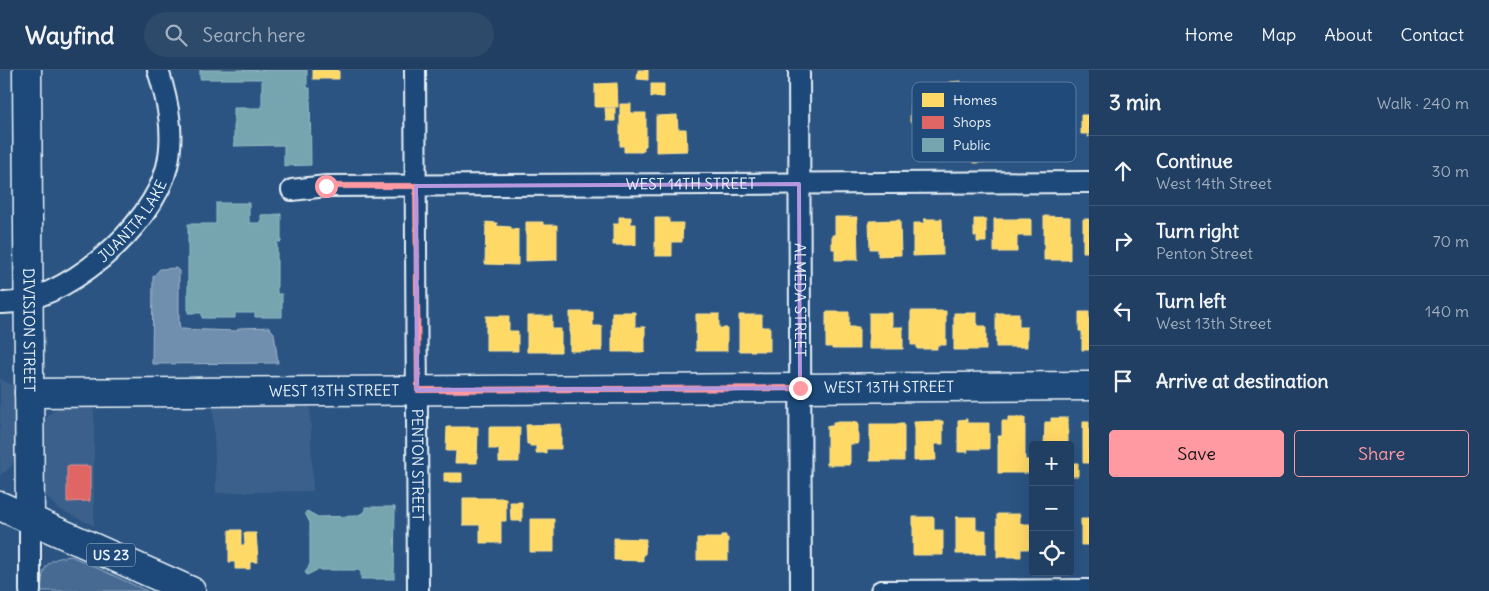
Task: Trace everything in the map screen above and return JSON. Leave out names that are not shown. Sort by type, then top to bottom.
[{"type":"street","name":"DIVISION STREET","points":[[27,70],[30,591]]},
{"type":"street","name":"JUANITA LAKE","points":[[0,303],[28,300],[60,287],[94,264],[130,230],[153,201],[167,168],[171,145],[171,128],[166,96],[158,70]]},
{"type":"street","name":"PENTON STREET","points":[[415,70],[418,591]]},
{"type":"street","name":"ALMEDA STREET","points":[[799,70],[801,591]]},
{"type":"street","name":"WEST 14TH STREET","points":[[292,190],[326,186],[1089,182]]},
{"type":"street","name":"WEST 13TH STREET","points":[[29,393],[1089,386]]},
{"type":"street","name":"US 23","points":[[0,506],[191,591]]},
{"type":"street","points":[[881,591],[1089,590]]},
{"type":"highlighted area","points":[[799,184],[800,388],[417,390],[416,186]]},
{"type":"shaded area","points":[[176,268],[179,271],[180,329],[236,331],[240,328],[269,327],[274,333],[278,363],[152,364],[153,277],[160,269]]},
{"type":"shaded area","points":[[0,379],[17,387],[17,454],[11,467],[0,475]]},
{"type":"shaded area","points":[[310,404],[313,491],[216,493],[213,405]]},
{"type":"shaded area","points":[[94,405],[94,526],[57,508],[46,496],[43,479],[43,423],[48,415],[61,406]]},
{"type":"shaded area","points":[[71,556],[147,591],[41,591],[43,575],[47,565],[56,559]]},
{"type":"building: Homes","points":[[313,70],[339,70],[339,79],[313,79]]},
{"type":"building: Homes","points":[[638,70],[648,70],[648,80],[637,79]]},
{"type":"building: Homes","points":[[617,83],[618,107],[595,107],[595,84]]},
{"type":"building: Homes","points":[[651,84],[664,84],[664,97],[651,97]]},
{"type":"building: Homes","points":[[911,97],[912,97],[912,122],[910,122]]},
{"type":"building: Homes","points":[[620,104],[631,104],[631,113],[646,113],[646,146],[644,146],[642,152],[624,152],[624,146],[620,146]]},
{"type":"building: Homes","points":[[605,108],[615,108],[615,121],[606,121]]},
{"type":"building: Homes","points":[[677,115],[678,129],[686,129],[687,151],[656,152],[656,116]]},
{"type":"building: Homes","points":[[1081,115],[1089,115],[1089,137],[1088,134],[1081,134]]},
{"type":"building: Homes","points":[[1044,216],[1070,217],[1070,260],[1044,260]]},
{"type":"building: Homes","points":[[619,217],[631,217],[631,224],[636,224],[636,245],[613,245],[613,224],[619,224]]},
{"type":"building: Homes","points":[[835,217],[857,217],[858,260],[835,260],[835,249],[832,249],[832,235],[835,235]]},
{"type":"building: Homes","points":[[655,218],[669,218],[669,223],[683,223],[682,242],[672,242],[672,256],[655,256]]},
{"type":"building: Homes","points":[[924,219],[942,219],[943,255],[913,256],[913,223],[924,223]]},
{"type":"building: Homes","points":[[974,219],[986,219],[986,242],[977,242],[977,236],[974,236]]},
{"type":"building: Homes","points":[[994,219],[1031,219],[1031,236],[1017,236],[1017,252],[994,252]]},
{"type":"building: Homes","points":[[1083,219],[1089,219],[1089,252],[1083,252]]},
{"type":"building: Homes","points":[[900,220],[901,255],[878,256],[878,249],[870,249],[869,221]]},
{"type":"building: Homes","points":[[486,222],[497,223],[497,226],[518,229],[518,265],[485,264]]},
{"type":"building: Homes","points":[[526,222],[543,222],[543,225],[557,225],[557,260],[526,261]]},
{"type":"building: Homes","points":[[911,311],[946,311],[946,345],[937,345],[937,349],[917,349],[917,345],[911,345]]},
{"type":"building: Homes","points":[[570,312],[593,312],[593,326],[602,326],[602,351],[570,351]]},
{"type":"building: Homes","points":[[612,312],[635,312],[635,327],[645,327],[645,352],[612,352]]},
{"type":"building: Homes","points":[[826,312],[849,312],[849,327],[859,327],[859,349],[832,349],[832,347],[826,347]]},
{"type":"building: Homes","points":[[1079,312],[1089,312],[1089,350],[1082,350]]},
{"type":"building: Homes","points":[[869,313],[892,313],[892,327],[903,327],[903,349],[869,349]]},
{"type":"building: Homes","points":[[954,313],[977,313],[977,326],[986,326],[986,350],[954,350]]},
{"type":"building: Homes","points":[[996,313],[1019,313],[1019,327],[1027,327],[1027,347],[996,347]]},
{"type":"building: Homes","points":[[696,314],[719,314],[719,328],[727,328],[727,351],[696,351]]},
{"type":"building: Homes","points":[[739,315],[762,315],[762,327],[770,327],[770,351],[739,351]]},
{"type":"building: Homes","points":[[486,316],[509,316],[509,331],[518,331],[518,351],[486,351]]},
{"type":"building: Homes","points":[[527,316],[552,316],[552,329],[561,329],[561,352],[527,352]]},
{"type":"building: Homes","points":[[1008,417],[1025,417],[1025,460],[1029,460],[1029,473],[998,473],[998,436],[1002,436],[1002,421],[1008,421]]},
{"type":"building: Homes","points":[[1051,418],[1068,418],[1068,441],[1044,441],[1045,422],[1051,422]]},
{"type":"building: Homes","points":[[967,419],[967,423],[989,423],[989,449],[967,449],[968,452],[958,452],[958,420]]},
{"type":"building: Homes","points":[[943,421],[943,444],[935,444],[936,460],[914,461],[914,422]]},
{"type":"building: Homes","points":[[833,422],[858,422],[858,444],[850,444],[850,465],[827,465],[827,426],[833,426]]},
{"type":"building: Homes","points":[[1083,422],[1089,422],[1089,463],[1083,463]]},
{"type":"building: Homes","points":[[561,424],[561,449],[546,449],[546,453],[536,453],[536,446],[527,444],[526,425]]},
{"type":"building: Homes","points":[[870,424],[904,424],[904,461],[870,461]]},
{"type":"building: Homes","points":[[447,427],[478,427],[477,463],[455,463],[456,451],[446,451]]},
{"type":"building: Homes","points":[[489,427],[520,427],[519,462],[499,462],[499,449],[489,449]]},
{"type":"building: Homes","points":[[1074,463],[1078,463],[1078,476],[1074,476]]},
{"type":"building: Homes","points":[[444,473],[462,473],[462,482],[444,482]]},
{"type":"building: Homes","points":[[463,498],[506,498],[506,521],[501,521],[501,543],[480,543],[480,525],[463,525]]},
{"type":"building: Homes","points":[[510,502],[522,502],[522,521],[511,521]]},
{"type":"building: Homes","points":[[997,514],[1020,514],[1020,524],[1029,524],[1029,549],[1021,549],[1021,557],[997,557]]},
{"type":"building: Homes","points":[[913,517],[934,517],[934,530],[943,530],[943,555],[913,555]]},
{"type":"building: Homes","points":[[956,517],[976,517],[976,530],[986,530],[986,554],[956,554]]},
{"type":"building: Homes","points":[[530,519],[554,519],[554,552],[530,552]]},
{"type":"building: Homes","points":[[1081,519],[1089,519],[1089,545],[1081,545]]},
{"type":"building: Homes","points":[[229,530],[241,530],[241,545],[245,545],[244,533],[256,533],[258,559],[257,562],[250,562],[250,569],[235,569],[235,562],[229,562]]},
{"type":"building: Homes","points":[[721,535],[726,535],[726,538],[728,538],[728,560],[697,560],[697,538],[721,538]]},
{"type":"building: Homes","points":[[614,538],[646,539],[643,561],[614,560]]},
{"type":"building: Shops","points":[[67,466],[90,466],[90,501],[67,502]]},
{"type":"building: Public","points":[[200,70],[307,70],[307,88],[310,88],[311,165],[284,166],[284,145],[234,146],[234,108],[262,108],[262,79],[200,79]]},
{"type":"building: Public","points":[[216,203],[249,203],[249,223],[261,223],[261,215],[281,214],[281,242],[277,242],[277,294],[282,294],[282,317],[255,317],[255,313],[235,313],[235,318],[202,318],[202,313],[188,313],[188,224],[216,224]]},
{"type":"building: Public","points":[[365,507],[395,507],[394,579],[361,579],[361,572],[358,570],[317,570],[307,575],[305,572],[310,564],[310,523],[305,513],[307,511],[318,517],[356,516],[365,512]]},
{"type":"route","points":[[326,186],[416,186],[418,390],[800,388]]}]
